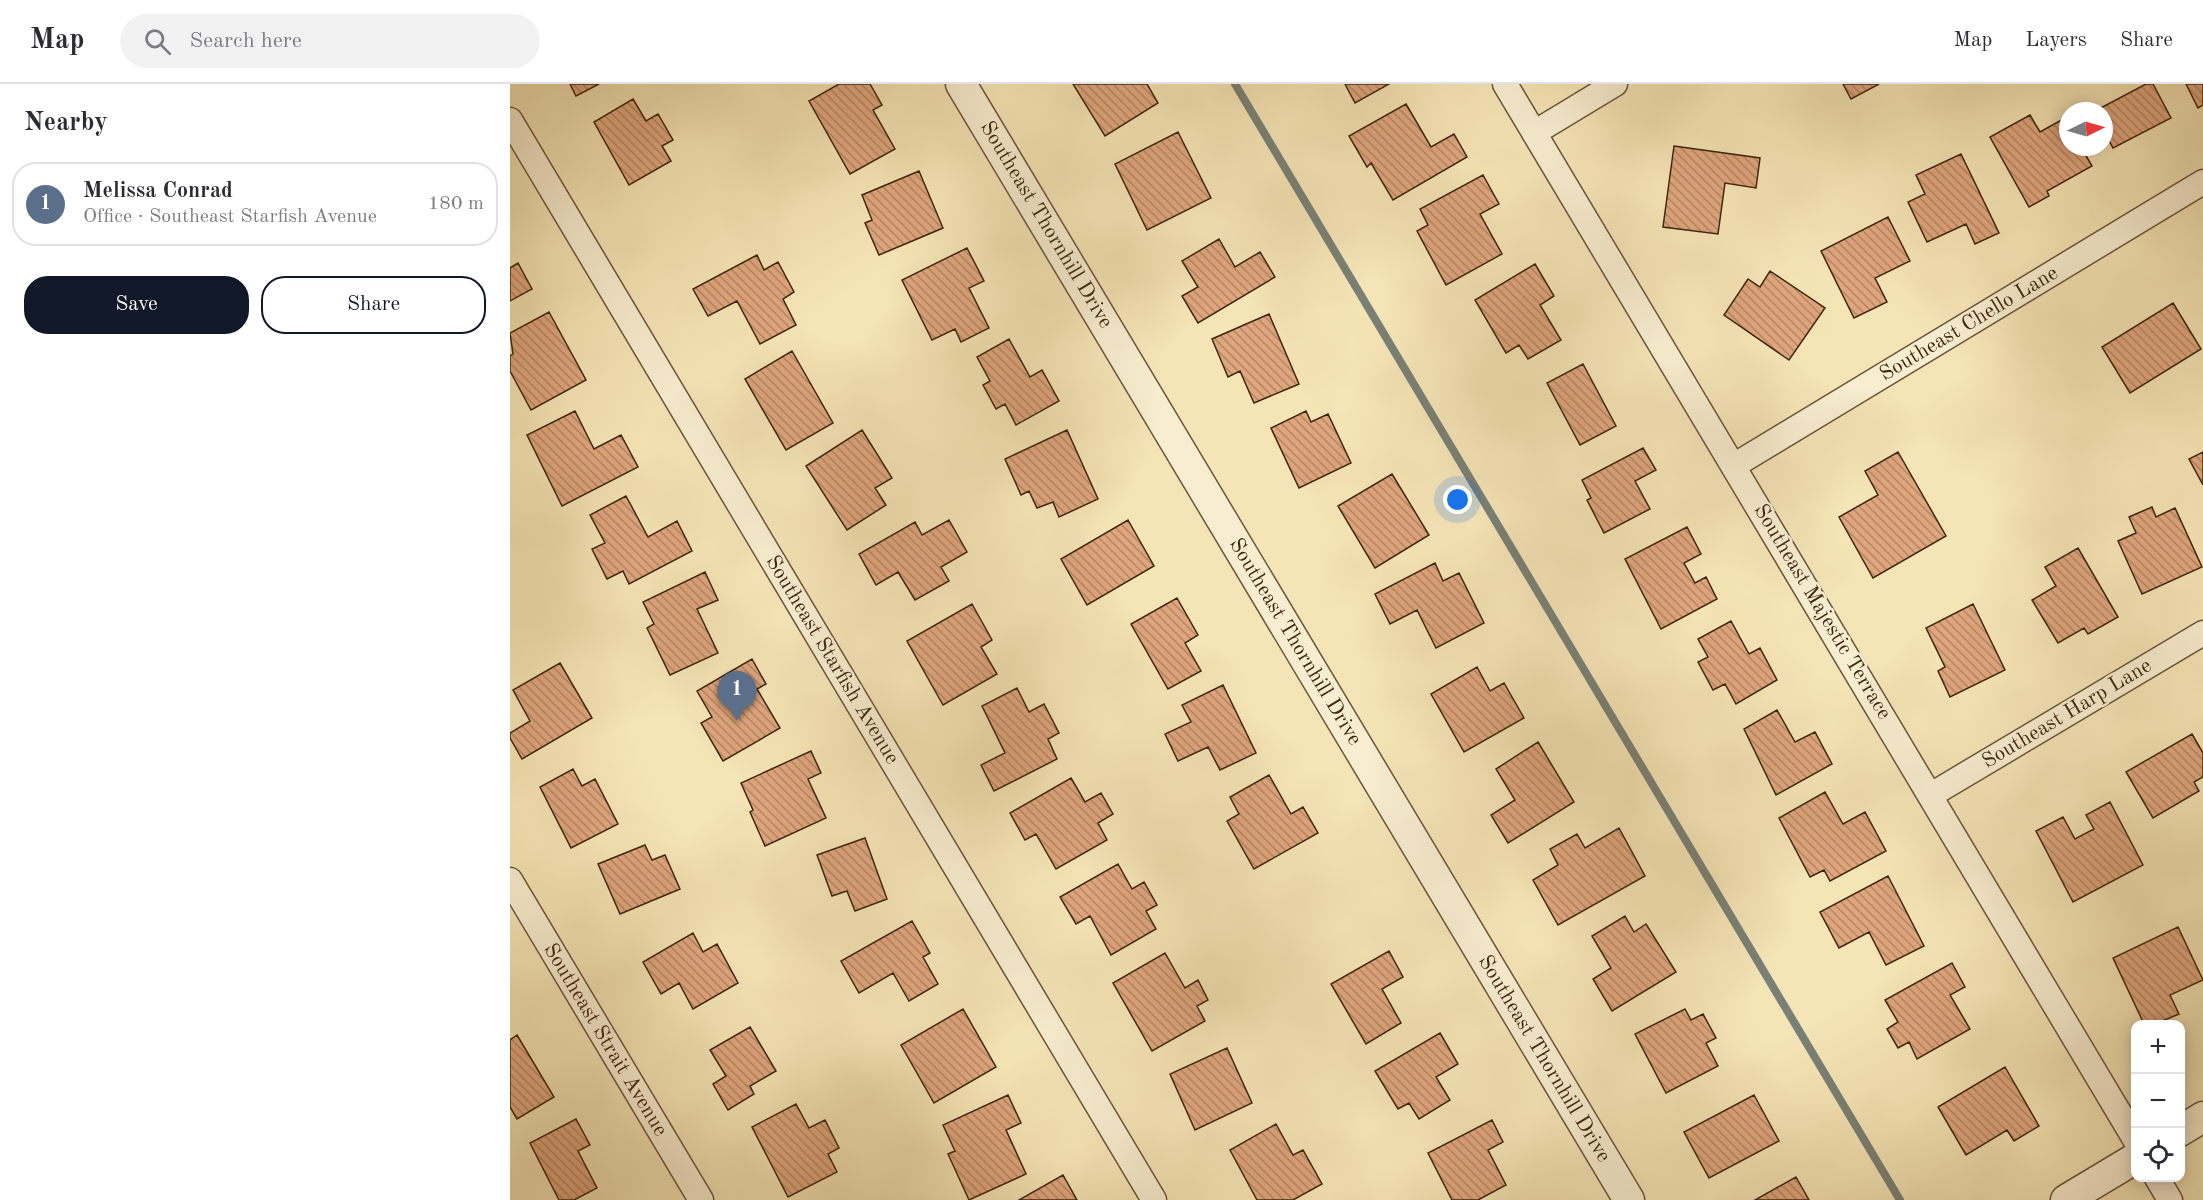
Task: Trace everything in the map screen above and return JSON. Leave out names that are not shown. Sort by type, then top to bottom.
[{"type":"street","name":"Southeast Thornhill Drive","points":[[962,84],[1629,1200]]},
{"type":"street","name":"Southeast Majestic Terrace","points":[[1505,84],[1735,465],[2131,1133]]},
{"type":"street","points":[[1534,134],[1615,84]]},
{"type":"street","name":"Southeast Starfish Avenue","points":[[510,120],[1154,1200]]},
{"type":"street","name":"Southeast Chello Lane","points":[[1735,465],[2203,182]]},
{"type":"street","name":"Southeast Harp Lane","points":[[1931,795],[2203,633]]},
{"type":"street","name":"Southeast Strait Avenue","points":[[510,880],[701,1200]]},
{"type":"street","points":[[2185,1128],[2203,1117]]},
{"type":"street","points":[[2066,1200],[2131,1161]]},
{"type":"street","points":[[2159,1182],[2170,1200]]},
{"type":"building","points":[[570,84],[599,84],[576,96]]},
{"type":"building","points":[[839,84],[870,84],[882,105],[873,110],[895,149],[850,174],[809,101]]},
{"type":"building","points":[[1073,84],[1147,84],[1158,103],[1105,136]]},
{"type":"building","points":[[1345,84],[1389,84],[1355,103]]},
{"type":"building","points":[[1843,84],[1879,84],[1851,99]]},
{"type":"building","points":[[2146,84],[2153,84],[2171,118],[2113,148],[2112,102]]},
{"type":"building","points":[[2186,84],[2203,84],[2203,105],[2198,108]]},
{"type":"building","points":[[633,99],[646,121],[658,114],[673,140],[662,146],[671,161],[629,185],[594,122]]},
{"type":"building","points":[[1406,104],[1431,147],[1454,134],[1467,157],[1393,200],[1371,163],[1367,167],[1349,136]]},
{"type":"building","points":[[2030,115],[2040,132],[2059,121],[2059,156],[2086,156],[2092,166],[2047,191],[2049,196],[2029,207],[1990,137]]},
{"type":"building","points":[[1178,132],[1211,198],[1147,230],[1115,164]]},
{"type":"building","points":[[1674,146],[1760,158],[1756,188],[1725,183],[1718,234],[1663,227]]},
{"type":"building","points":[[1961,154],[1999,233],[1975,244],[1966,224],[1927,242],[1908,202],[1925,194],[1916,175]]},
{"type":"building","points":[[919,171],[943,228],[879,255],[865,223],[872,220],[862,195]]},
{"type":"building","points":[[1483,175],[1499,204],[1480,214],[1502,254],[1446,285],[1417,231],[1428,225],[1420,209]]},
{"type":"building","points":[[1888,217],[1910,261],[1875,278],[1887,302],[1854,318],[1821,251]]},
{"type":"building","points":[[1219,239],[1235,267],[1260,252],[1275,277],[1198,323],[1182,296],[1198,287],[1182,261]]},
{"type":"building","points":[[967,248],[984,281],[969,288],[989,328],[961,342],[955,329],[932,340],[902,280]]},
{"type":"building","points":[[757,255],[764,270],[778,262],[794,292],[783,299],[796,325],[760,344],[737,301],[708,316],[693,289]]},
{"type":"building","points":[[518,263],[532,289],[510,301],[510,268]]},
{"type":"building","points":[[1535,264],[1554,296],[1540,305],[1561,340],[1528,359],[1519,345],[1506,353],[1475,300]]},
{"type":"building","points":[[1770,271],[1825,308],[1789,360],[1724,315],[1748,279],[1760,287]]},
{"type":"building","points":[[2173,303],[2201,349],[2130,393],[2102,347]]},
{"type":"building","points":[[549,312],[586,380],[531,410],[510,371],[510,356],[513,354],[510,333]]},
{"type":"building","points":[[1269,314],[1299,384],[1254,403],[1240,371],[1228,377],[1212,339]]},
{"type":"building","points":[[1009,339],[1030,377],[1042,370],[1059,401],[1016,425],[1005,404],[996,409],[983,385],[990,381],[977,357]]},
{"type":"building","points":[[792,351],[833,423],[786,450],[745,379]]},
{"type":"building","points":[[1583,364],[1616,426],[1580,445],[1547,383]]},
{"type":"building","points":[[575,411],[594,449],[621,435],[638,467],[562,506],[527,435]]},
{"type":"building","points":[[1306,411],[1311,422],[1328,414],[1351,463],[1299,488],[1271,428]]},
{"type":"building","points":[[862,430],[892,478],[875,488],[886,505],[847,530],[806,466]]},
{"type":"building","points":[[1067,430],[1098,499],[1059,517],[1053,502],[1037,508],[1029,491],[1021,495],[1005,459]]},
{"type":"building","points":[[1643,448],[1656,470],[1635,481],[1650,509],[1604,533],[1587,500],[1591,498],[1582,480]]},
{"type":"building","points":[[1898,452],[1946,536],[1873,578],[1839,517],[1878,495],[1865,471]]},
{"type":"building","points":[[2203,452],[2203,485],[2189,459]]},
{"type":"building","points":[[1392,474],[1429,535],[1375,568],[1338,506]]},
{"type":"building","points":[[626,496],[648,537],[677,521],[692,551],[629,584],[623,571],[607,579],[592,549],[605,543],[590,515]]},
{"type":"building","points":[[2152,507],[2156,517],[2175,508],[2202,567],[2142,594],[2118,541],[2136,533],[2129,517]]},
{"type":"building","points":[[949,520],[967,552],[941,567],[949,581],[915,600],[898,572],[876,585],[859,554],[915,522],[922,535]]},
{"type":"building","points":[[1128,520],[1154,566],[1087,605],[1061,559]]},
{"type":"building","points":[[1687,527],[1701,554],[1684,563],[1695,583],[1706,577],[1717,599],[1661,629],[1625,559]]},
{"type":"building","points":[[2078,548],[2118,617],[2088,634],[2084,628],[2058,643],[2032,600],[2056,586],[2045,567]]},
{"type":"building","points":[[1435,563],[1443,581],[1459,573],[1484,623],[1436,648],[1417,610],[1390,624],[1375,594]]},
{"type":"building","points":[[705,572],[718,600],[697,609],[718,653],[670,675],[647,628],[654,624],[643,602]]},
{"type":"building","points":[[1177,598],[1198,635],[1185,643],[1201,671],[1168,689],[1131,624]]},
{"type":"building","points":[[972,604],[992,640],[981,647],[997,674],[943,705],[907,641]]},
{"type":"building","points":[[1973,604],[2005,670],[1950,697],[1938,671],[1945,667],[1926,628]]},
{"type":"building","points":[[1731,621],[1749,654],[1760,648],[1777,680],[1736,704],[1725,684],[1713,690],[1698,662],[1708,657],[1698,639]]},
{"type":"building","points":[[752,659],[766,684],[757,689],[780,728],[723,761],[701,723],[712,717],[697,691]]},
{"type":"building","points":[[560,663],[592,718],[522,759],[510,738],[510,733],[530,721],[513,690]]},
{"type":"building","points":[[1477,667],[1490,691],[1504,683],[1524,718],[1464,752],[1431,694]]},
{"type":"building","points":[[1223,685],[1256,753],[1220,770],[1208,747],[1178,761],[1165,734],[1191,722],[1182,705]]},
{"type":"building","points":[[1017,688],[1029,712],[1044,704],[1059,733],[1048,739],[1057,759],[994,791],[981,765],[1005,753],[982,706]]},
{"type":"building","points":[[1777,710],[1795,742],[1815,732],[1832,764],[1776,795],[1744,729]]},
{"type":"building","points":[[2192,734],[2203,753],[2203,777],[2194,782],[2199,791],[2153,818],[2126,772]]},
{"type":"building","points":[[1538,742],[1574,802],[1508,843],[1491,815],[1515,800],[1496,769]]},
{"type":"building","points":[[811,751],[821,773],[808,779],[826,818],[765,846],[750,812],[753,810],[741,783]]},
{"type":"building","points":[[573,769],[582,786],[595,779],[618,824],[571,848],[540,787]]},
{"type":"building","points":[[1269,775],[1291,814],[1303,807],[1318,833],[1254,869],[1227,821],[1239,814],[1230,797]]},
{"type":"building","points":[[1071,778],[1085,802],[1101,793],[1113,814],[1098,823],[1107,840],[1056,869],[1036,834],[1025,840],[1010,813]]},
{"type":"building","points":[[1825,792],[1843,824],[1865,812],[1886,851],[1830,881],[1824,870],[1810,877],[1779,818]]},
{"type":"building","points":[[2110,802],[2143,865],[2073,902],[2036,831],[2063,817],[2075,839],[2094,829],[2086,815]]},
{"type":"building","points":[[1619,828],[1645,876],[1558,925],[1533,880],[1558,865],[1550,849],[1577,834],[1585,848]]},
{"type":"building","points":[[865,838],[887,899],[855,911],[847,891],[832,896],[817,855]]},
{"type":"building","points":[[645,845],[652,860],[665,855],[680,889],[620,914],[598,864]]},
{"type":"building","points":[[1118,864],[1132,889],[1144,882],[1157,905],[1146,911],[1156,929],[1111,955],[1090,916],[1076,924],[1060,897]]},
{"type":"building","points":[[1888,876],[1924,946],[1886,965],[1869,932],[1839,948],[1820,912]]},
{"type":"building","points":[[1625,916],[1634,932],[1646,924],[1676,972],[1612,1011],[1593,979],[1611,968],[1592,936]]},
{"type":"building","points":[[912,921],[930,953],[923,957],[938,984],[909,1001],[893,973],[859,993],[841,961]]},
{"type":"building","points":[[2178,927],[2203,980],[2170,995],[2179,1014],[2165,1020],[2142,1020],[2113,958]]},
{"type":"building","points":[[693,933],[703,952],[717,944],[738,983],[693,1009],[679,983],[661,994],[643,962]]},
{"type":"building","points":[[1389,951],[1403,977],[1382,989],[1401,1023],[1366,1044],[1331,984]]},
{"type":"building","points":[[1165,953],[1185,988],[1198,980],[1208,1000],[1197,1006],[1205,1021],[1152,1051],[1113,983]]},
{"type":"building","points":[[1952,963],[1965,987],[1950,995],[1970,1029],[1917,1059],[1909,1042],[1898,1048],[1887,1029],[1898,1022],[1885,1000]]},
{"type":"building","points":[[963,1009],[996,1067],[934,1103],[901,1045]]},
{"type":"building","points":[[1685,1009],[1691,1020],[1703,1014],[1716,1038],[1706,1043],[1718,1066],[1666,1093],[1635,1034]]},
{"type":"building","points":[[750,1027],[776,1071],[750,1086],[754,1094],[728,1110],[713,1084],[726,1076],[710,1050]]},
{"type":"building","points":[[1440,1033],[1458,1064],[1436,1077],[1450,1100],[1419,1119],[1409,1103],[1398,1109],[1375,1071]]},
{"type":"building","points":[[517,1035],[554,1097],[517,1119],[510,1107],[510,1040]]},
{"type":"building","points":[[1227,1048],[1252,1103],[1195,1130],[1170,1074]]},
{"type":"building","points":[[2005,1067],[2039,1126],[2014,1141],[2007,1130],[1966,1155],[1938,1107]]},
{"type":"building","points":[[1008,1095],[1021,1123],[1006,1130],[1026,1174],[969,1200],[948,1154],[955,1151],[943,1125]]},
{"type":"building","points":[[1754,1095],[1779,1141],[1709,1178],[1684,1132]]},
{"type":"building","points":[[796,1104],[809,1128],[825,1120],[839,1148],[828,1154],[837,1172],[788,1197],[752,1127]]},
{"type":"building","points":[[576,1119],[590,1145],[578,1151],[597,1188],[574,1200],[559,1200],[530,1143]]},
{"type":"building","points":[[1492,1120],[1503,1142],[1488,1150],[1506,1185],[1478,1200],[1452,1200],[1428,1153]]},
{"type":"building","points":[[1276,1124],[1293,1155],[1303,1150],[1322,1184],[1293,1200],[1257,1200],[1230,1150]]},
{"type":"building","points":[[1063,1175],[1077,1200],[1019,1200]]},
{"type":"building","points":[[1796,1177],[1809,1200],[1755,1200]]},
{"type":"waterway","points":[[1235,84],[1900,1200]]},
{"type":"place","name":"Melissa Conrad","points":[[737,721]]}]
